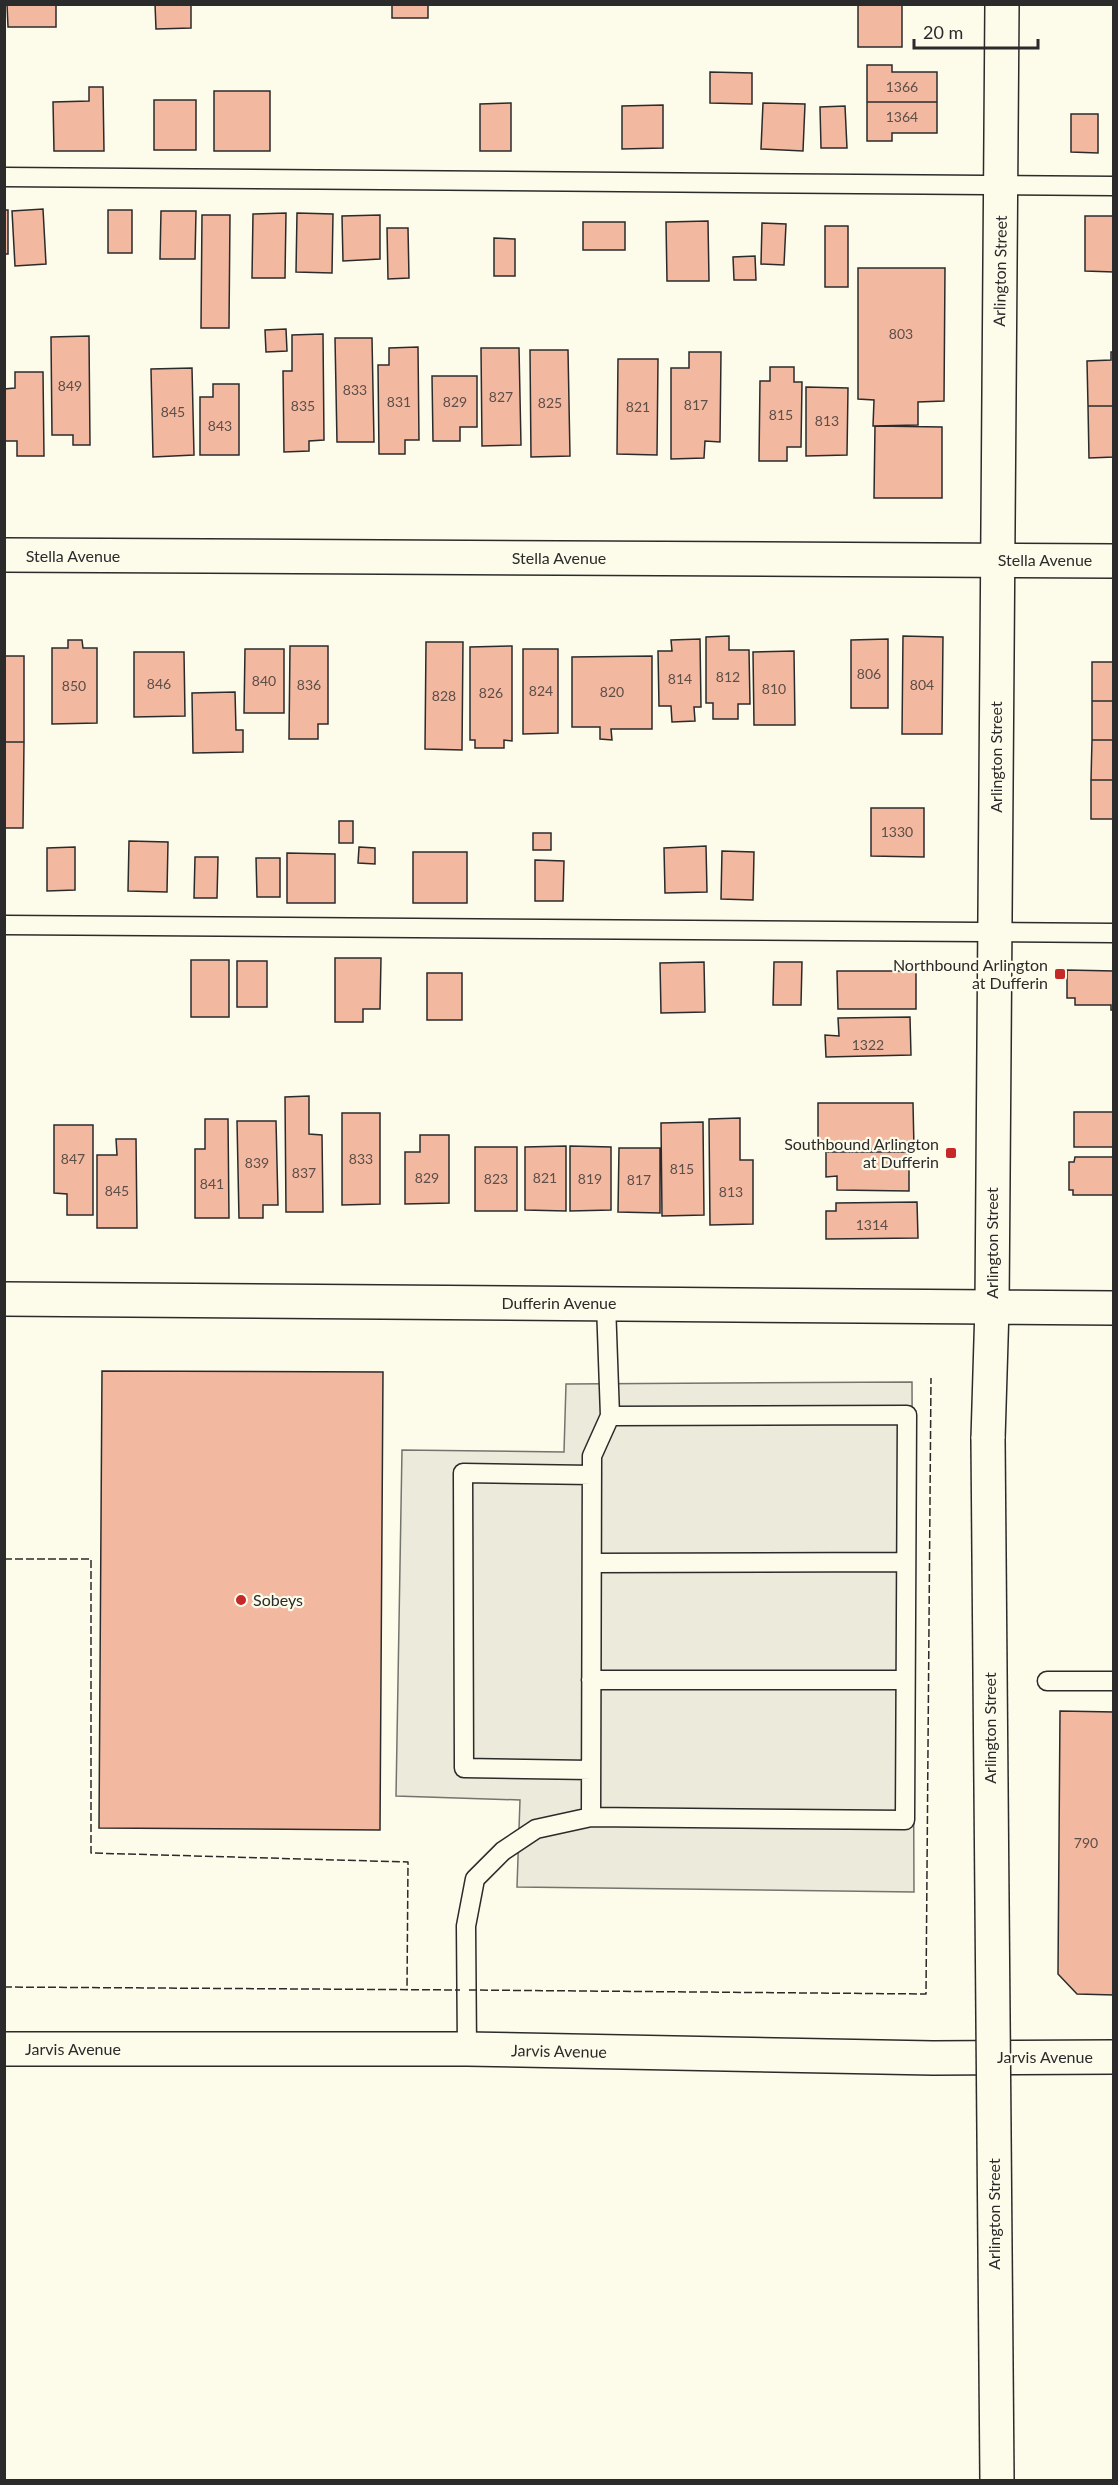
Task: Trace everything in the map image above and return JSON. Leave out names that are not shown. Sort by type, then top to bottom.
[{"type":"street","name":"Arlington Street","points":[[996,2481],[988,1439],[992,1307],[1002,4]]},
{"type":"street","name":"Stella Avenue","points":[[4,555],[1113,561]]},
{"type":"street","name":"Dufferin Avenue","points":[[4,1299],[1113,1308]]},
{"type":"street","name":"Jarvis Avenue","points":[[4,2049],[467,2049],[933,2058],[1113,2057]]},
{"type":"lane","points":[[4,177],[1113,186]]},
{"type":"lane","points":[[4,925],[1113,933]]},
{"type":"lane","points":[[591,1817],[592,1455],[610,1416],[606,1304]]},
{"type":"lane","points":[[467,2049],[466,1926],[475,1879],[503,1851],[536,1829],[591,1817],[905,1820],[907,1414],[610,1416]]},
{"type":"lane","points":[[591,1770],[464,1768],[463,1473],[592,1475]]},
{"type":"lane","points":[[592,1563],[906,1562]]},
{"type":"lane","points":[[591,1680],[905,1680]]},
{"type":"lane","points":[[1047,1681],[1113,1681]]},
{"type":"shaded area","points":[[912,1382],[914,1892],[517,1887],[520,1800],[396,1796],[402,1450],[564,1452],[566,1384]]},
{"type":"building","points":[[7,4],[56,4],[56,27],[8,27]]},
{"type":"building","points":[[155,4],[191,4],[191,28],[156,29]]},
{"type":"building","points":[[392,4],[428,4],[428,18],[392,18]]},
{"type":"building","points":[[858,4],[902,4],[902,47],[858,47]]},
{"type":"building","points":[[867,65],[892,65],[892,72],[937,72],[937,102],[867,102]]},
{"type":"building","points":[[710,72],[752,73],[752,104],[710,103]]},
{"type":"building","points":[[89,87],[103,87],[104,151],[54,151],[53,102],[89,101]]},
{"type":"building","points":[[214,91],[270,91],[270,151],[214,151]]},
{"type":"building","points":[[154,100],[196,100],[196,150],[154,150]]},
{"type":"building","points":[[867,102],[937,102],[937,133],[892,133],[892,141],[867,141]]},
{"type":"building","points":[[511,103],[511,151],[480,151],[480,104]]},
{"type":"building","points":[[763,103],[805,104],[803,151],[761,149]]},
{"type":"building","points":[[663,105],[663,148],[622,149],[622,106]]},
{"type":"building","points":[[845,106],[847,148],[821,148],[820,107]]},
{"type":"building","points":[[1071,114],[1098,114],[1098,153],[1071,152]]},
{"type":"building","points":[[43,209],[46,264],[15,266],[12,211]]},
{"type":"building","points":[[4,210],[8,210],[8,254],[4,254]]},
{"type":"building","points":[[108,210],[132,210],[132,253],[108,253]]},
{"type":"building","points":[[161,211],[196,211],[195,259],[160,259]]},
{"type":"building","points":[[286,213],[285,278],[252,278],[253,214]]},
{"type":"building","points":[[297,213],[333,214],[332,273],[296,272]]},
{"type":"building","points":[[202,215],[230,215],[229,328],[201,328]]},
{"type":"building","points":[[380,215],[380,259],[343,261],[342,216]]},
{"type":"building","points":[[1085,216],[1114,216],[1114,272],[1085,271]]},
{"type":"building","points":[[708,221],[709,281],[667,281],[666,222]]},
{"type":"building","points":[[583,222],[625,222],[625,250],[583,250]]},
{"type":"building","points":[[762,223],[786,224],[784,265],[761,264]]},
{"type":"building","points":[[825,226],[848,226],[848,287],[825,287]]},
{"type":"building","points":[[387,228],[408,228],[409,278],[388,279]]},
{"type":"building","points":[[494,238],[515,239],[515,276],[494,276]]},
{"type":"building","points":[[755,256],[756,280],[734,280],[733,257]]},
{"type":"building","points":[[858,268],[945,268],[944,401],[918,402],[918,425],[873,426],[874,400],[858,399]]},
{"type":"building","points":[[286,329],[287,351],[266,352],[265,330]]},
{"type":"building","points":[[323,334],[324,440],[309,441],[309,451],[284,452],[283,371],[292,371],[292,335]]},
{"type":"building","points":[[89,336],[90,445],[73,445],[73,435],[52,435],[51,337]]},
{"type":"building","points":[[335,338],[372,338],[374,442],[337,442]]},
{"type":"building","points":[[418,347],[419,440],[405,440],[405,454],[379,454],[378,365],[389,365],[389,348]]},
{"type":"building","points":[[481,348],[519,348],[521,445],[482,446]]},
{"type":"building","points":[[530,350],[568,350],[570,456],[531,457]]},
{"type":"building","points":[[689,352],[721,352],[720,442],[705,441],[704,458],[671,459],[671,368],[689,368]]},
{"type":"building","points":[[1111,352],[1114,352],[1114,406],[1088,406],[1087,361],[1111,360]]},
{"type":"building","points":[[618,359],[658,359],[657,455],[617,454]]},
{"type":"building","points":[[770,367],[794,367],[794,382],[802,382],[801,447],[787,447],[787,461],[759,461],[760,381],[770,381]]},
{"type":"building","points":[[192,368],[194,455],[153,457],[151,369]]},
{"type":"building","points":[[15,372],[43,372],[44,456],[17,456],[17,441],[4,441],[4,389],[15,388]]},
{"type":"building","points":[[432,376],[477,376],[477,427],[460,427],[460,441],[433,441]]},
{"type":"building","points":[[213,384],[239,384],[239,455],[200,455],[200,397],[213,397]]},
{"type":"building","points":[[806,387],[848,388],[847,455],[806,456]]},
{"type":"building","points":[[1088,406],[1114,406],[1114,457],[1089,458]]},
{"type":"building","points":[[875,426],[942,427],[942,498],[874,498]]},
{"type":"building","points":[[729,636],[729,650],[749,650],[750,704],[738,704],[738,719],[713,719],[713,703],[706,703],[706,637]]},
{"type":"building","points":[[903,636],[943,637],[942,734],[902,734]]},
{"type":"building","points":[[700,639],[701,707],[694,707],[695,721],[672,722],[671,706],[659,706],[658,651],[672,651],[671,640]]},
{"type":"building","points":[[888,639],[888,708],[851,708],[851,640]]},
{"type":"building","points":[[68,640],[82,640],[83,648],[97,648],[97,723],[52,724],[52,648],[68,648]]},
{"type":"building","points":[[426,642],[463,642],[462,750],[425,749]]},
{"type":"building","points":[[290,646],[328,646],[328,724],[318,724],[318,739],[289,739]]},
{"type":"building","points":[[512,646],[512,741],[504,740],[504,748],[475,748],[475,740],[470,740],[470,647]]},
{"type":"building","points":[[245,649],[284,649],[284,713],[244,713]]},
{"type":"building","points":[[523,649],[558,649],[558,733],[523,734]]},
{"type":"building","points":[[794,651],[795,725],[754,725],[753,652]]},
{"type":"building","points":[[134,652],[184,652],[185,716],[134,717]]},
{"type":"building","points":[[4,656],[24,656],[24,742],[4,742]]},
{"type":"building","points":[[652,656],[652,729],[611,729],[612,740],[600,739],[600,727],[572,727],[572,657]]},
{"type":"building","points":[[1092,662],[1114,662],[1114,701],[1092,701]]},
{"type":"building","points":[[235,692],[236,730],[243,730],[243,752],[193,753],[192,693]]},
{"type":"building","points":[[1092,701],[1114,701],[1114,740],[1092,740]]},
{"type":"building","points":[[1092,740],[1114,740],[1114,780],[1091,780]]},
{"type":"building","points":[[4,742],[24,742],[23,828],[4,828]]},
{"type":"building","points":[[1091,780],[1114,780],[1114,819],[1091,819]]},
{"type":"building","points":[[871,808],[924,808],[924,857],[871,856]]},
{"type":"building","points":[[339,821],[353,821],[353,843],[339,843]]},
{"type":"building","points":[[533,833],[551,833],[551,850],[533,850]]},
{"type":"building","points":[[129,841],[168,842],[167,892],[128,891]]},
{"type":"building","points":[[706,846],[707,892],[665,893],[664,848]]},
{"type":"building","points":[[75,847],[75,890],[47,891],[47,848]]},
{"type":"building","points":[[359,847],[375,848],[375,864],[358,863]]},
{"type":"building","points":[[722,851],[754,852],[753,900],[721,899]]},
{"type":"building","points":[[413,852],[467,852],[467,903],[413,903]]},
{"type":"building","points":[[287,853],[335,854],[335,903],[287,903]]},
{"type":"building","points":[[195,857],[218,857],[217,898],[194,898]]},
{"type":"building","points":[[256,858],[280,858],[280,897],[257,897]]},
{"type":"building","points":[[535,860],[564,861],[563,901],[535,901]]},
{"type":"building","points":[[335,958],[381,958],[380,1009],[363,1009],[363,1022],[335,1022]]},
{"type":"building","points":[[191,960],[229,960],[229,1017],[191,1017]]},
{"type":"building","points":[[237,961],[267,961],[267,1007],[237,1007]]},
{"type":"building","points":[[704,962],[705,1012],[661,1013],[660,963]]},
{"type":"building","points":[[774,962],[802,962],[801,1005],[773,1005]]},
{"type":"building","points":[[1067,970],[1114,971],[1114,1010],[1111,1010],[1111,1005],[1075,1005],[1075,998],[1067,998]]},
{"type":"building","points":[[837,971],[916,971],[916,1009],[838,1009]]},
{"type":"building","points":[[427,973],[462,973],[462,1020],[427,1020]]},
{"type":"building","points":[[910,1017],[911,1055],[826,1057],[825,1035],[839,1036],[838,1018]]},
{"type":"building","points":[[309,1096],[309,1134],[322,1135],[323,1212],[286,1212],[285,1097]]},
{"type":"building","points":[[818,1103],[913,1103],[914,1149],[818,1150]]},
{"type":"building","points":[[1074,1112],[1114,1112],[1114,1147],[1074,1147]]},
{"type":"building","points":[[342,1113],[380,1113],[380,1204],[342,1205]]},
{"type":"building","points":[[740,1118],[740,1160],[753,1160],[753,1224],[710,1225],[709,1119]]},
{"type":"building","points":[[205,1119],[228,1119],[229,1218],[195,1218],[195,1149],[205,1149]]},
{"type":"building","points":[[237,1121],[276,1121],[278,1205],[263,1205],[263,1218],[239,1218]]},
{"type":"building","points":[[703,1122],[704,1215],[662,1216],[661,1123]]},
{"type":"building","points":[[54,1125],[93,1125],[93,1215],[67,1215],[67,1194],[54,1193]]},
{"type":"building","points":[[420,1135],[449,1135],[449,1203],[405,1204],[405,1152],[420,1152]]},
{"type":"building","points":[[116,1139],[136,1139],[137,1228],[97,1228],[97,1155],[117,1155]]},
{"type":"building","points":[[566,1146],[566,1211],[525,1210],[525,1147]]},
{"type":"building","points":[[570,1146],[611,1147],[611,1210],[570,1211]]},
{"type":"building","points":[[475,1147],[517,1147],[517,1211],[475,1211]]},
{"type":"building","points":[[619,1148],[660,1148],[660,1213],[618,1212]]},
{"type":"building","points":[[826,1152],[909,1152],[909,1191],[837,1190],[837,1176],[826,1177]]},
{"type":"building","points":[[1075,1157],[1114,1157],[1114,1195],[1073,1195],[1073,1190],[1069,1190],[1069,1162],[1074,1162]]},
{"type":"building","points":[[917,1202],[918,1238],[826,1239],[826,1211],[836,1211],[836,1203]]},
{"type":"building","name":"Sobeys","points":[[102,1371],[383,1372],[380,1830],[99,1828]]},
{"type":"building","points":[[1060,1711],[1114,1712],[1114,1995],[1077,1994],[1058,1974]]},
{"type":"fence","points":[[469,1990],[926,1994],[931,1378]]},
{"type":"fence","points":[[4,1559],[91,1559],[91,1853],[408,1862],[407,1989]]},
{"type":"fence","points":[[4,1987],[460,1990]]},
{"type":"place","name":"Northbound Arlington at Dufferin","points":[[1060,974]]},
{"type":"place","name":"Southbound Arlington at Dufferin","points":[[951,1153]]},
{"type":"place","name":"Sobeys","points":[[241,1600]]}]
